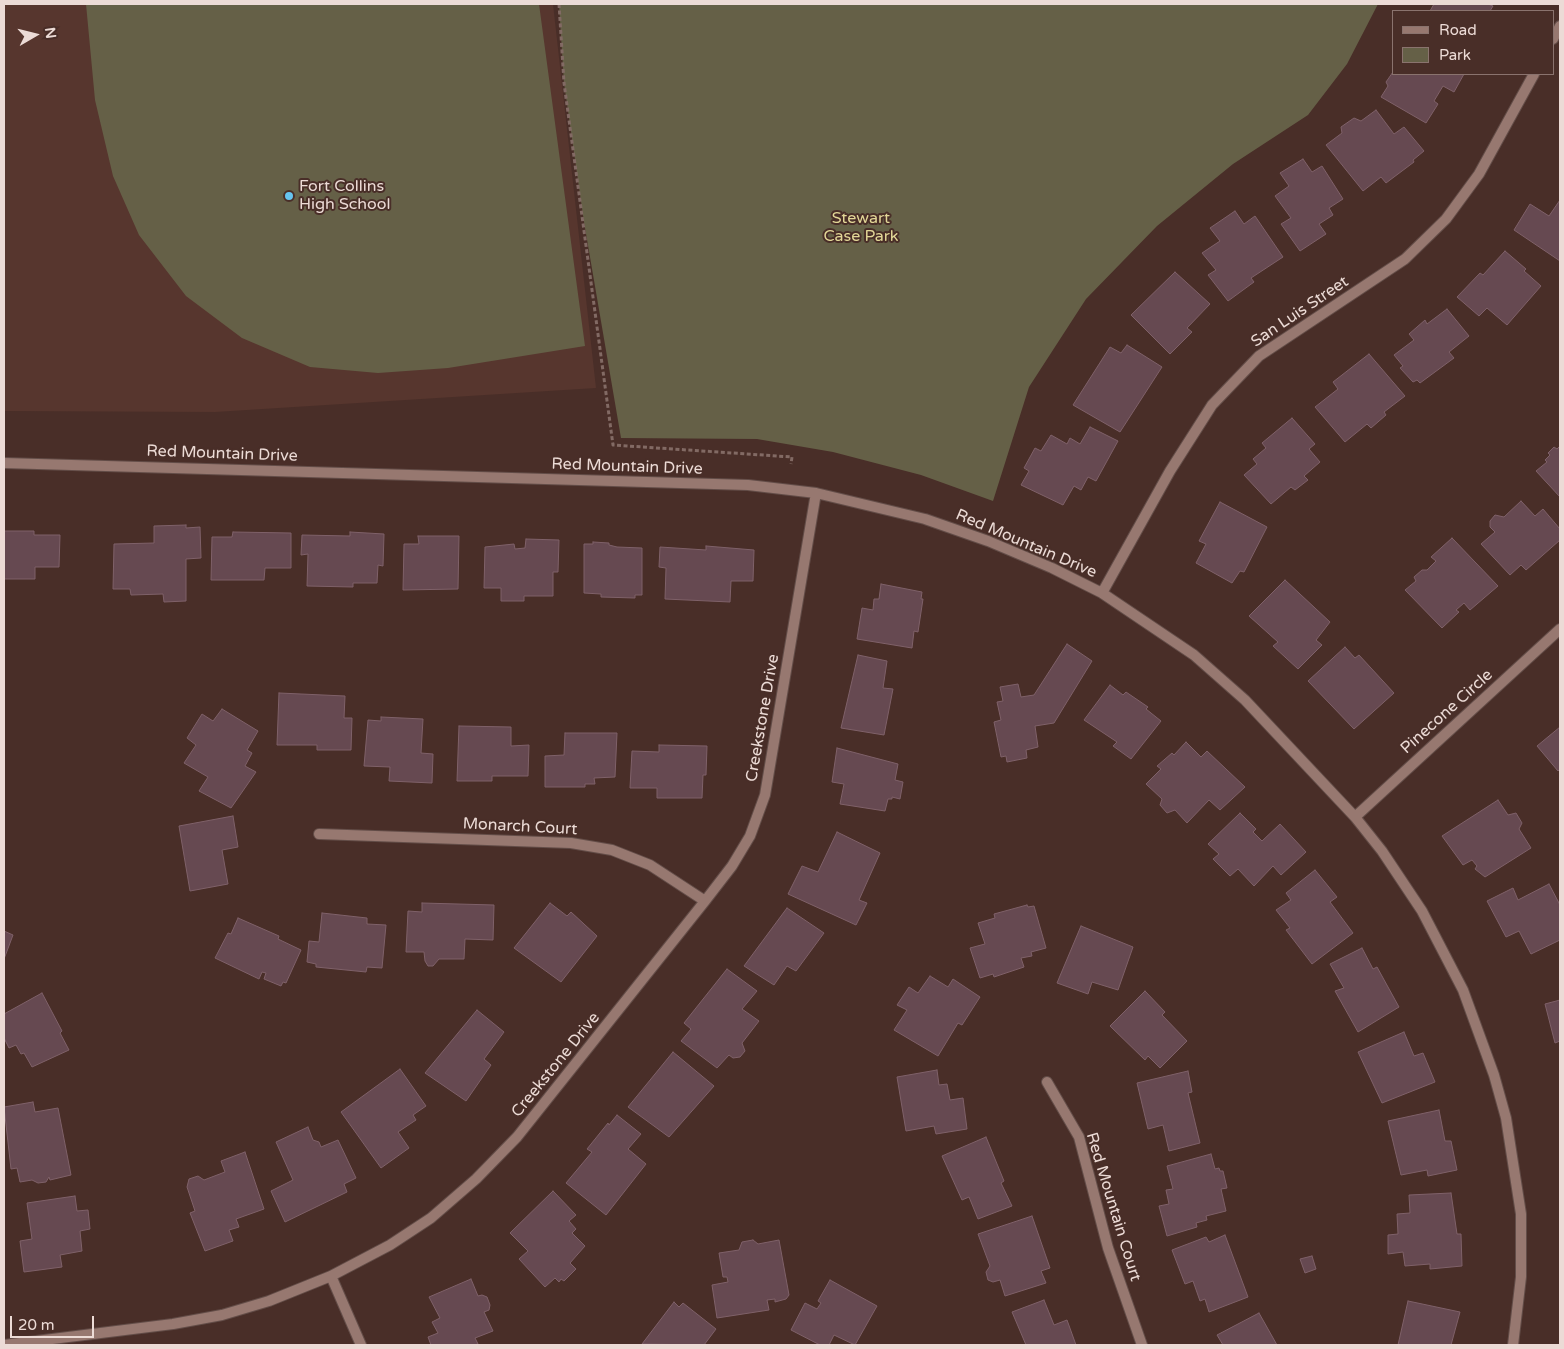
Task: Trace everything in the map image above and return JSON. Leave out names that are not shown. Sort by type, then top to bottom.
[{"type":"street","points":[[1554,38],[1560,26]]},
{"type":"street","name":"San Luis Street","points":[[1102,593],[1170,471],[1212,405],[1259,356],[1405,259],[1446,219],[1479,174],[1533,75]]},
{"type":"street","name":"Red Mountain Drive","points":[[4,463],[748,485],[816,493],[925,519],[988,541],[1052,568],[1102,593],[1194,655],[1244,700],[1355,817],[1382,851],[1422,911],[1462,990],[1494,1075],[1506,1118],[1520,1214],[1521,1277],[1512,1345]]},
{"type":"street","name":"Creekstone Drive","points":[[4,1345],[173,1324],[222,1315],[269,1301],[332,1276],[390,1245],[432,1218],[476,1179],[517,1137],[705,901],[732,866],[750,836],[765,795],[816,493]]},
{"type":"street","name":"Pinecone Circle","points":[[1355,817],[1560,629]]},
{"type":"street","name":"Monarch Court","points":[[319,834],[571,843],[612,850],[650,866],[705,901]]},
{"type":"street","name":"Red Mountain Court","points":[[1047,1082],[1078,1137],[1108,1248],[1142,1345]]},
{"type":"street","points":[[332,1276],[361,1345]]},
{"type":"path","points":[[559,4],[564,83],[613,445],[792,457],[791,464]]},
{"type":"shaded area","name":"Fort Collins High School","points":[[4,4],[553,4],[596,388],[215,412],[4,411]]},
{"type":"green space","name":"Fort Collins High School","points":[[86,4],[539,4],[585,346],[448,368],[378,373],[310,367],[242,338],[186,296],[139,235],[113,176],[95,100]]},
{"type":"green space","name":"Stewart Case Park","points":[[559,4],[1378,4],[1347,64],[1308,115],[1233,164],[1157,226],[1086,299],[1029,387],[993,501],[921,475],[833,452],[757,439],[621,438],[584,222],[564,83]]},
{"type":"building","points":[[1434,4],[1488,4],[1493,6],[1491,10],[1431,10]]},
{"type":"building","points":[[1392,73],[1392,75],[1463,75],[1454,92],[1443,86],[1434,101],[1438,104],[1426,123],[1381,97],[1388,86],[1386,82]]},
{"type":"building","points":[[1376,110],[1394,134],[1404,127],[1424,151],[1413,160],[1414,162],[1386,183],[1381,177],[1363,191],[1326,145],[1342,133],[1341,127],[1354,118],[1361,121]]},
{"type":"building","points":[[1303,159],[1312,172],[1322,166],[1343,199],[1329,208],[1333,215],[1319,224],[1326,234],[1300,251],[1281,224],[1291,218],[1275,196],[1289,186],[1280,173]]},
{"type":"building","points":[[1560,200],[1560,261],[1514,230],[1530,204],[1549,216]]},
{"type":"building","points":[[1235,211],[1244,224],[1255,216],[1283,257],[1251,278],[1254,282],[1228,301],[1208,275],[1216,270],[1202,253],[1220,241],[1210,228]]},
{"type":"building","points":[[1505,251],[1526,269],[1524,271],[1541,286],[1507,325],[1487,308],[1479,316],[1457,297],[1480,273],[1483,275]]},
{"type":"building","points":[[1175,272],[1210,304],[1187,328],[1192,332],[1170,354],[1131,315]]},
{"type":"building","points":[[1447,309],[1469,336],[1449,352],[1454,358],[1420,383],[1417,380],[1413,382],[1400,368],[1403,366],[1394,355],[1414,340],[1409,334],[1425,320],[1427,324]]},
{"type":"building","points":[[1127,345],[1162,367],[1120,432],[1073,405],[1110,347],[1121,353]]},
{"type":"building","points":[[1369,354],[1405,396],[1384,412],[1386,415],[1371,428],[1367,424],[1345,442],[1315,407],[1338,389],[1333,382]]},
{"type":"building","points":[[1292,418],[1315,444],[1309,449],[1320,462],[1304,476],[1308,480],[1295,490],[1291,487],[1271,504],[1244,475],[1257,464],[1253,459],[1266,448],[1262,443]]},
{"type":"building","points":[[1090,427],[1118,441],[1096,481],[1088,477],[1081,490],[1074,486],[1063,505],[1021,485],[1029,471],[1024,468],[1035,448],[1041,451],[1051,435],[1067,444],[1070,438],[1080,444]]},
{"type":"building","points":[[1560,446],[1560,497],[1536,471],[1547,462],[1545,460],[1550,455],[1548,453],[1554,447],[1557,449]]},
{"type":"building","points":[[1521,501],[1535,516],[1543,509],[1560,529],[1560,540],[1526,570],[1521,565],[1510,575],[1481,544],[1495,532],[1490,527],[1490,521],[1495,515],[1504,517]]},
{"type":"building","points":[[1220,502],[1267,527],[1244,572],[1240,571],[1232,583],[1196,563],[1206,544],[1199,541]]},
{"type":"building","points":[[186,525],[186,528],[200,527],[201,558],[186,559],[186,601],[164,602],[163,594],[131,595],[130,589],[113,589],[114,544],[154,543],[154,526]]},
{"type":"building","points":[[4,531],[34,531],[34,535],[60,535],[59,567],[35,567],[35,579],[4,579]]},
{"type":"building","points":[[233,532],[291,533],[291,568],[265,568],[264,580],[211,580],[212,537],[232,537]]},
{"type":"building","points":[[350,532],[384,534],[383,566],[378,565],[377,583],[353,583],[353,587],[307,586],[308,554],[301,555],[302,535],[350,536]]},
{"type":"building","points":[[418,536],[459,536],[458,589],[403,590],[404,544],[419,544]]},
{"type":"building","points":[[1452,538],[1498,586],[1470,610],[1464,603],[1456,610],[1459,612],[1442,628],[1405,590],[1416,581],[1414,577],[1422,570],[1427,570],[1436,561],[1431,557]]},
{"type":"building","points":[[526,539],[559,540],[558,572],[553,572],[553,596],[524,596],[524,601],[501,601],[501,588],[484,588],[485,547],[514,544],[515,549],[525,548]]},
{"type":"building","points":[[593,542],[609,543],[609,545],[617,547],[642,548],[642,595],[635,595],[635,598],[601,597],[601,594],[584,593],[584,544],[593,544]]},
{"type":"building","points":[[706,546],[754,550],[753,581],[731,581],[730,602],[665,599],[666,568],[659,567],[660,547],[706,550]]},
{"type":"building","points":[[1285,580],[1330,622],[1316,640],[1322,645],[1298,669],[1273,646],[1278,642],[1249,616]]},
{"type":"building","points":[[881,584],[922,592],[921,599],[923,599],[918,632],[914,631],[912,648],[857,639],[862,608],[873,610],[874,599],[879,599]]},
{"type":"building","points":[[1067,644],[1092,661],[1054,723],[1035,726],[1038,747],[1026,750],[1027,758],[1007,762],[1006,756],[1001,757],[994,722],[1001,720],[997,702],[1003,701],[1000,687],[1018,684],[1021,697],[1034,695]]},
{"type":"building","points":[[1345,647],[1355,658],[1359,655],[1394,693],[1354,729],[1308,681]]},
{"type":"building","points":[[858,655],[887,661],[883,688],[893,689],[884,735],[841,728]]},
{"type":"building","points":[[1110,685],[1123,695],[1126,692],[1148,707],[1146,709],[1161,721],[1131,759],[1113,746],[1117,742],[1084,720]]},
{"type":"building","points":[[279,693],[345,696],[344,718],[352,718],[351,750],[317,750],[317,745],[277,745]]},
{"type":"building","points":[[222,709],[258,731],[247,750],[252,753],[245,766],[256,772],[231,808],[199,791],[208,777],[184,763],[196,745],[187,738],[202,714],[213,721]]},
{"type":"building","points":[[381,717],[423,719],[421,753],[433,754],[432,783],[389,781],[390,767],[364,766],[368,720],[381,721]]},
{"type":"building","points":[[459,726],[511,727],[511,746],[529,745],[528,776],[492,776],[492,781],[457,781]]},
{"type":"building","points":[[1560,727],[1560,769],[1558,771],[1537,746]]},
{"type":"building","points":[[565,733],[617,733],[615,777],[594,778],[595,784],[585,784],[585,787],[545,787],[545,756],[564,755]]},
{"type":"building","points":[[1186,742],[1201,757],[1207,751],[1245,787],[1220,810],[1209,800],[1187,823],[1175,810],[1167,813],[1160,805],[1162,799],[1146,784],[1161,769],[1157,766],[1172,753],[1174,755]]},
{"type":"building","points":[[659,745],[707,746],[706,775],[703,775],[702,798],[657,798],[657,788],[630,788],[632,751],[659,752]]},
{"type":"building","points":[[837,748],[898,764],[895,780],[903,782],[900,799],[892,797],[892,799],[888,799],[885,811],[840,804],[844,784],[832,782]]},
{"type":"building","points":[[1498,800],[1508,815],[1516,813],[1522,823],[1519,829],[1531,848],[1485,877],[1475,869],[1477,866],[1472,860],[1463,865],[1442,836]]},
{"type":"building","points":[[1240,813],[1256,829],[1253,832],[1262,841],[1280,824],[1306,852],[1281,875],[1273,866],[1254,886],[1238,869],[1230,876],[1213,859],[1219,854],[1208,844]]},
{"type":"building","points":[[233,816],[238,847],[222,850],[228,884],[190,891],[179,826]]},
{"type":"building","points":[[837,832],[880,853],[859,900],[867,903],[856,925],[788,894],[802,866],[818,872]]},
{"type":"building","points":[[1315,870],[1337,897],[1330,902],[1353,933],[1312,964],[1286,930],[1290,928],[1276,910],[1291,900],[1286,893]]},
{"type":"building","points":[[1549,884],[1560,905],[1560,940],[1531,954],[1519,931],[1506,937],[1487,901],[1513,888],[1518,900]]},
{"type":"building","points":[[422,903],[494,905],[493,940],[465,939],[464,959],[439,959],[433,966],[428,966],[425,961],[424,952],[406,952],[408,911],[422,912]]},
{"type":"building","points":[[550,903],[567,916],[571,912],[597,936],[561,982],[514,948]]},
{"type":"building","points":[[1027,905],[1028,907],[1034,906],[1046,948],[1031,952],[1032,956],[1021,958],[1024,967],[994,977],[993,974],[980,978],[970,948],[985,944],[978,923],[995,918],[994,914]]},
{"type":"building","points":[[787,908],[824,933],[796,971],[787,966],[774,985],[744,966]]},
{"type":"building","points":[[322,913],[367,918],[367,924],[386,925],[382,968],[367,967],[366,972],[316,967],[316,964],[307,962],[309,941],[319,942]]},
{"type":"building","points":[[238,918],[279,936],[278,939],[301,950],[286,983],[283,982],[281,986],[264,979],[266,973],[262,972],[259,979],[215,958],[228,933],[231,934]]},
{"type":"building","points":[[1081,926],[1133,947],[1118,990],[1092,982],[1088,994],[1057,983]]},
{"type":"building","points":[[4,931],[13,935],[4,959]]},
{"type":"building","points":[[1362,948],[1373,969],[1377,967],[1399,1007],[1358,1032],[1335,991],[1344,988],[1330,964]]},
{"type":"building","points":[[727,969],[757,991],[742,1009],[759,1021],[742,1043],[745,1051],[740,1057],[733,1058],[729,1055],[717,1068],[681,1041],[691,1029],[684,1023]]},
{"type":"building","points":[[930,976],[948,987],[953,979],[980,997],[962,1025],[958,1023],[938,1056],[894,1030],[907,1010],[897,1005],[909,987],[918,993]]},
{"type":"building","points":[[1145,991],[1165,1012],[1162,1015],[1187,1041],[1160,1068],[1148,1056],[1145,1060],[1110,1026]]},
{"type":"building","points":[[42,993],[62,1031],[60,1033],[69,1050],[32,1067],[24,1053],[21,1054],[16,1045],[9,1048],[4,1038],[4,1014]]},
{"type":"building","points":[[1560,1000],[1560,1041],[1555,1043],[1545,1004]]},
{"type":"building","points":[[477,1010],[504,1032],[484,1059],[491,1065],[466,1101],[425,1073]]},
{"type":"building","points":[[1404,1032],[1414,1056],[1423,1053],[1435,1082],[1382,1103],[1358,1052]]},
{"type":"building","points":[[673,1052],[714,1086],[669,1137],[628,1107]]},
{"type":"building","points":[[400,1069],[426,1106],[413,1115],[416,1120],[398,1132],[409,1148],[381,1168],[341,1112]]},
{"type":"building","points":[[937,1070],[939,1085],[947,1084],[950,1100],[963,1098],[967,1129],[936,1134],[934,1126],[906,1131],[897,1077]]},
{"type":"building","points":[[1188,1071],[1192,1092],[1188,1093],[1200,1143],[1169,1151],[1163,1125],[1148,1129],[1137,1083]]},
{"type":"building","points":[[33,1102],[35,1112],[58,1108],[71,1175],[50,1180],[49,1177],[46,1182],[38,1183],[32,1180],[20,1182],[17,1168],[11,1169],[4,1107]]},
{"type":"building","points":[[1439,1110],[1445,1141],[1451,1141],[1457,1170],[1428,1176],[1427,1170],[1401,1175],[1388,1121]]},
{"type":"building","points":[[617,1115],[641,1134],[628,1149],[646,1164],[606,1215],[566,1183],[592,1152],[587,1149]]},
{"type":"building","points":[[308,1127],[313,1140],[319,1142],[321,1147],[338,1140],[356,1178],[344,1184],[347,1192],[285,1222],[271,1191],[293,1180],[276,1142]]},
{"type":"building","points":[[986,1137],[1004,1181],[1001,1183],[1012,1206],[978,1219],[969,1197],[962,1200],[942,1156]]},
{"type":"building","points":[[245,1152],[264,1209],[236,1219],[239,1227],[229,1230],[233,1241],[205,1251],[190,1213],[195,1211],[187,1187],[189,1179],[198,1176],[204,1180],[225,1172],[221,1161]]},
{"type":"building","points":[[1211,1154],[1215,1169],[1219,1168],[1220,1171],[1223,1171],[1227,1188],[1221,1189],[1226,1211],[1206,1216],[1207,1220],[1196,1223],[1197,1227],[1167,1236],[1159,1206],[1169,1204],[1166,1190],[1173,1189],[1167,1166]]},
{"type":"building","points":[[553,1191],[576,1215],[569,1221],[576,1229],[572,1233],[585,1246],[570,1263],[576,1269],[564,1281],[561,1279],[559,1282],[555,1278],[545,1287],[519,1259],[528,1251],[510,1233]]},
{"type":"building","points":[[1451,1193],[1457,1234],[1461,1234],[1462,1266],[1430,1269],[1430,1264],[1405,1266],[1403,1252],[1388,1254],[1388,1235],[1398,1234],[1397,1214],[1410,1213],[1409,1195]]},
{"type":"building","points":[[75,1196],[77,1211],[88,1210],[90,1229],[80,1231],[82,1251],[60,1255],[62,1267],[24,1272],[20,1241],[32,1239],[27,1203]]},
{"type":"building","points":[[1032,1216],[1050,1268],[1041,1271],[1046,1283],[1005,1296],[1000,1280],[993,1282],[988,1280],[986,1272],[990,1266],[978,1234]]},
{"type":"building","points":[[1225,1235],[1248,1297],[1209,1312],[1205,1299],[1200,1301],[1193,1281],[1185,1284],[1172,1250],[1206,1237],[1209,1242]]},
{"type":"building","points":[[753,1240],[758,1244],[779,1240],[789,1295],[786,1299],[775,1302],[775,1299],[767,1300],[769,1310],[717,1318],[712,1285],[728,1282],[727,1277],[723,1277],[719,1253],[739,1250],[742,1242]]},
{"type":"building","points":[[1312,1256],[1316,1269],[1305,1273],[1300,1259]]},
{"type":"building","points":[[471,1279],[478,1296],[487,1297],[490,1305],[489,1310],[484,1312],[493,1331],[475,1338],[478,1344],[474,1345],[431,1345],[428,1337],[438,1333],[432,1322],[440,1318],[429,1297]]},
{"type":"building","points":[[830,1280],[877,1306],[855,1345],[834,1335],[829,1345],[820,1345],[791,1330],[805,1303],[817,1309],[821,1303],[818,1301]]},
{"type":"building","points":[[1044,1300],[1054,1325],[1067,1320],[1076,1345],[1026,1345],[1012,1312]]},
{"type":"building","points":[[1408,1301],[1460,1312],[1451,1345],[1398,1345]]},
{"type":"building","points":[[674,1302],[679,1307],[683,1303],[716,1329],[704,1345],[642,1344]]},
{"type":"building","points":[[1259,1313],[1277,1345],[1223,1345],[1217,1335]]},
{"type":"place","name":"Fort Collins High School","points":[[289,196]]}]
